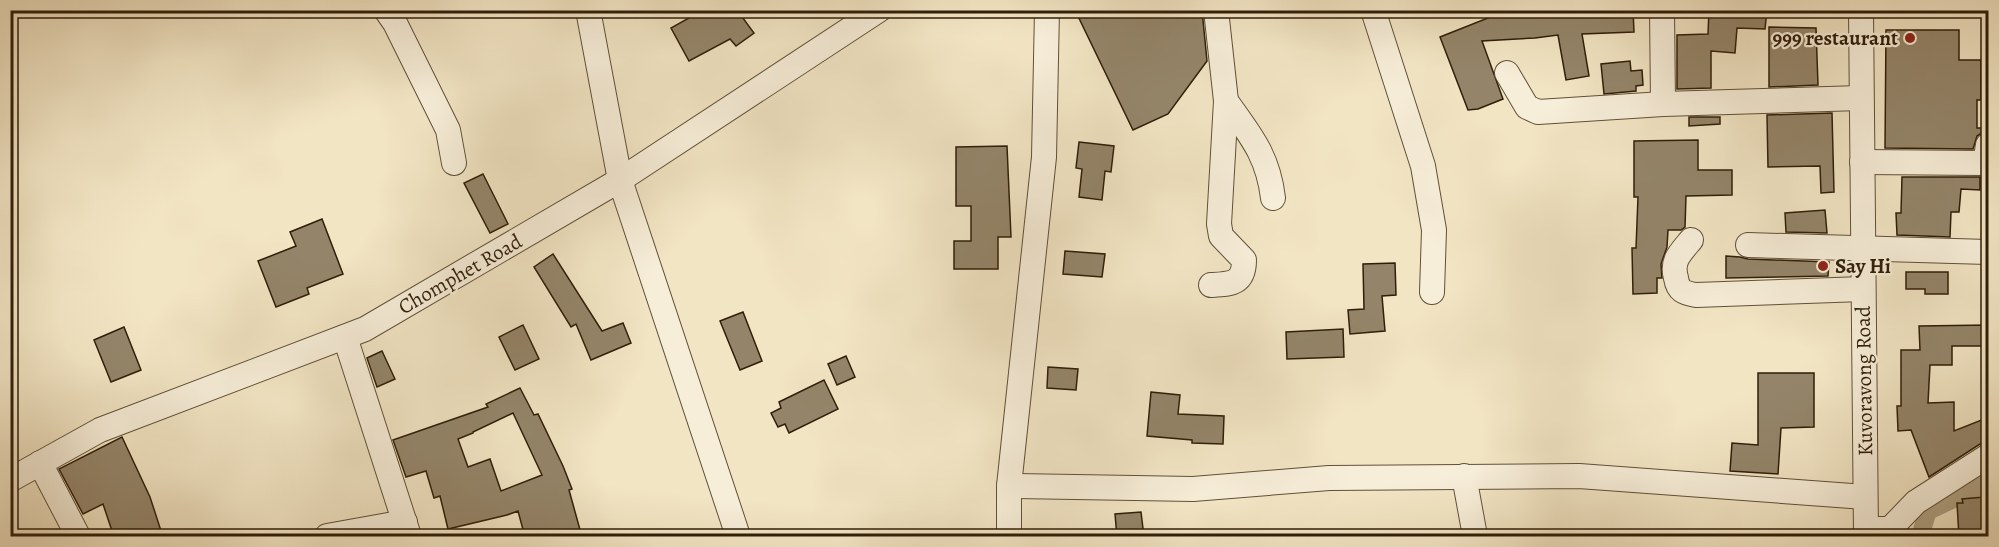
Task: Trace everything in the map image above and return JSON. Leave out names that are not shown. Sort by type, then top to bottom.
[{"type":"street","points":[[386,10],[395,23],[448,130],[454,163]]},
{"type":"street","points":[[588,10],[620,180],[738,537]]},
{"type":"street","name":"Chomphet Road","points":[[10,480],[100,430],[365,329],[620,180],[879,10]]},
{"type":"street","points":[[1008,537],[1009,486],[1044,157],[1047,10]]},
{"type":"street","points":[[1211,285],[1229,284],[1241,277],[1244,270],[1244,260],[1221,236],[1219,224],[1226,101],[1216,10]]},
{"type":"street","points":[[1373,10],[1423,166],[1434,230],[1432,292]]},
{"type":"street","points":[[1662,10],[1663,104]]},
{"type":"street","name":"Kuvoravong Road","points":[[1861,10],[1866,533]]},
{"type":"street","points":[[1507,73],[1527,107],[1538,112],[1663,104],[1861,98]]},
{"type":"street","points":[[1226,101],[1260,149],[1270,176],[1273,198]]},
{"type":"street","points":[[1862,162],[1987,158]]},
{"type":"street","points":[[1691,240],[1676,257],[1673,267],[1678,287],[1684,293],[1696,295],[1863,289]]},
{"type":"street","points":[[1748,245],[1989,252]]},
{"type":"street","points":[[327,537],[407,529],[345,337]]},
{"type":"street","points":[[1866,533],[1890,529],[1916,502],[1989,456]]},
{"type":"street","points":[[40,463],[78,537]]},
{"type":"street","points":[[1464,476],[1475,537]]},
{"type":"street","points":[[1009,486],[1193,489],[1329,478],[1580,476],[1865,497]]},
{"type":"building","points":[[703,10],[737,10],[754,33],[736,46],[730,39],[689,61],[671,28]]},
{"type":"building","points":[[1075,10],[1202,10],[1207,61],[1168,114],[1133,130]]},
{"type":"building","points":[[1633,10],[1634,32],[1582,34],[1589,76],[1566,80],[1558,35],[1482,41],[1503,99],[1478,109],[1468,110],[1440,37],[1488,18],[1488,12]]},
{"type":"building","points":[[1709,10],[1767,10],[1765,29],[1737,28],[1735,53],[1711,51],[1711,88],[1677,89],[1677,35],[1708,34]]},
{"type":"building","points":[[1769,27],[1816,28],[1818,85],[1769,87]]},
{"type":"building","points":[[1886,30],[1959,30],[1959,60],[1981,60],[1981,100],[1977,100],[1977,128],[1986,128],[1977,136],[1973,149],[1885,148]]},
{"type":"building","points":[[1630,61],[1631,71],[1642,70],[1643,85],[1636,86],[1636,91],[1604,94],[1601,64]]},
{"type":"building","points":[[1832,113],[1834,192],[1821,193],[1820,166],[1768,167],[1767,115]]},
{"type":"building","points":[[1689,117],[1720,117],[1720,124],[1689,126]]},
{"type":"building","points":[[1698,140],[1698,170],[1732,170],[1732,195],[1686,196],[1685,227],[1681,230],[1668,230],[1667,247],[1661,264],[1662,278],[1657,278],[1657,293],[1633,294],[1632,248],[1636,248],[1638,197],[1634,197],[1634,141]]},
{"type":"building","points":[[1079,142],[1114,146],[1111,172],[1105,171],[1102,200],[1079,197],[1082,169],[1076,168]]},
{"type":"building","points":[[1007,146],[1011,237],[998,237],[998,269],[954,269],[954,241],[971,241],[971,206],[956,206],[956,147]]},
{"type":"building","points":[[483,174],[508,224],[490,233],[464,183]]},
{"type":"building","points":[[1902,177],[1980,177],[1980,190],[1961,189],[1959,212],[1951,212],[1950,237],[1897,235],[1896,213],[1901,213]]},
{"type":"building","points":[[1825,210],[1827,233],[1786,232],[1785,213]]},
{"type":"building","points":[[322,219],[343,274],[307,288],[309,294],[276,307],[258,261],[296,246],[290,232]]},
{"type":"building","points":[[1065,251],[1105,254],[1102,277],[1063,274]]},
{"type":"building","points":[[553,254],[602,331],[623,323],[631,343],[591,360],[576,324],[571,327],[534,267]]},
{"type":"building","points":[[1726,256],[1829,262],[1828,276],[1726,278]]},
{"type":"building","points":[[1395,263],[1396,295],[1382,296],[1385,331],[1350,334],[1348,310],[1364,309],[1363,264]]},
{"type":"building","points":[[1906,272],[1948,272],[1948,294],[1925,294],[1925,289],[1906,289]]},
{"type":"building","points":[[743,312],[762,361],[740,370],[720,321]]},
{"type":"building","points":[[523,325],[539,359],[515,370],[499,337]]},
{"type":"building","points":[[1989,325],[1989,346],[1952,346],[1952,365],[1930,365],[1928,403],[1954,402],[1954,431],[1989,417],[1989,442],[1980,444],[1929,477],[1911,430],[1898,431],[1897,406],[1901,406],[1901,350],[1920,350],[1919,326]]},
{"type":"building","points":[[124,327],[141,370],[111,382],[94,340]]},
{"type":"building","points":[[1343,329],[1344,357],[1287,359],[1286,332]]},
{"type":"building","points":[[382,351],[395,379],[377,387],[367,358]]},
{"type":"building","points":[[846,356],[855,377],[837,385],[828,364]]},
{"type":"building","points":[[1048,367],[1078,369],[1076,390],[1047,388]]},
{"type":"building","points":[[1758,373],[1814,373],[1814,427],[1781,428],[1778,474],[1730,471],[1732,443],[1758,445]]},
{"type":"building","points":[[824,380],[838,409],[789,433],[785,424],[778,427],[771,413],[781,408],[779,402]]},
{"type":"building","points":[[520,388],[534,415],[538,414],[563,466],[572,489],[569,490],[582,537],[525,537],[518,511],[448,529],[440,496],[434,498],[426,471],[406,477],[393,440],[488,407],[486,404]],"holes":[[[513,413],[542,475],[501,491],[490,459],[468,467],[458,439]]]},
{"type":"building","points":[[1151,392],[1180,395],[1178,414],[1224,416],[1223,444],[1192,443],[1192,440],[1147,436]]},
{"type":"building","points":[[122,437],[150,497],[163,537],[114,537],[103,504],[83,514],[59,469]]},
{"type":"building","points":[[1984,497],[1988,537],[1959,537],[1957,503],[1963,503],[1962,499]]},
{"type":"building","points":[[1141,512],[1144,537],[1117,537],[1115,514]]},
{"type":"waterway","points":[[1920,536],[1928,511],[1988,483]]},
{"type":"place","name":"999 restaurant","points":[[1910,38]]},
{"type":"place","name":"Say Hi","points":[[1823,266]]}]
